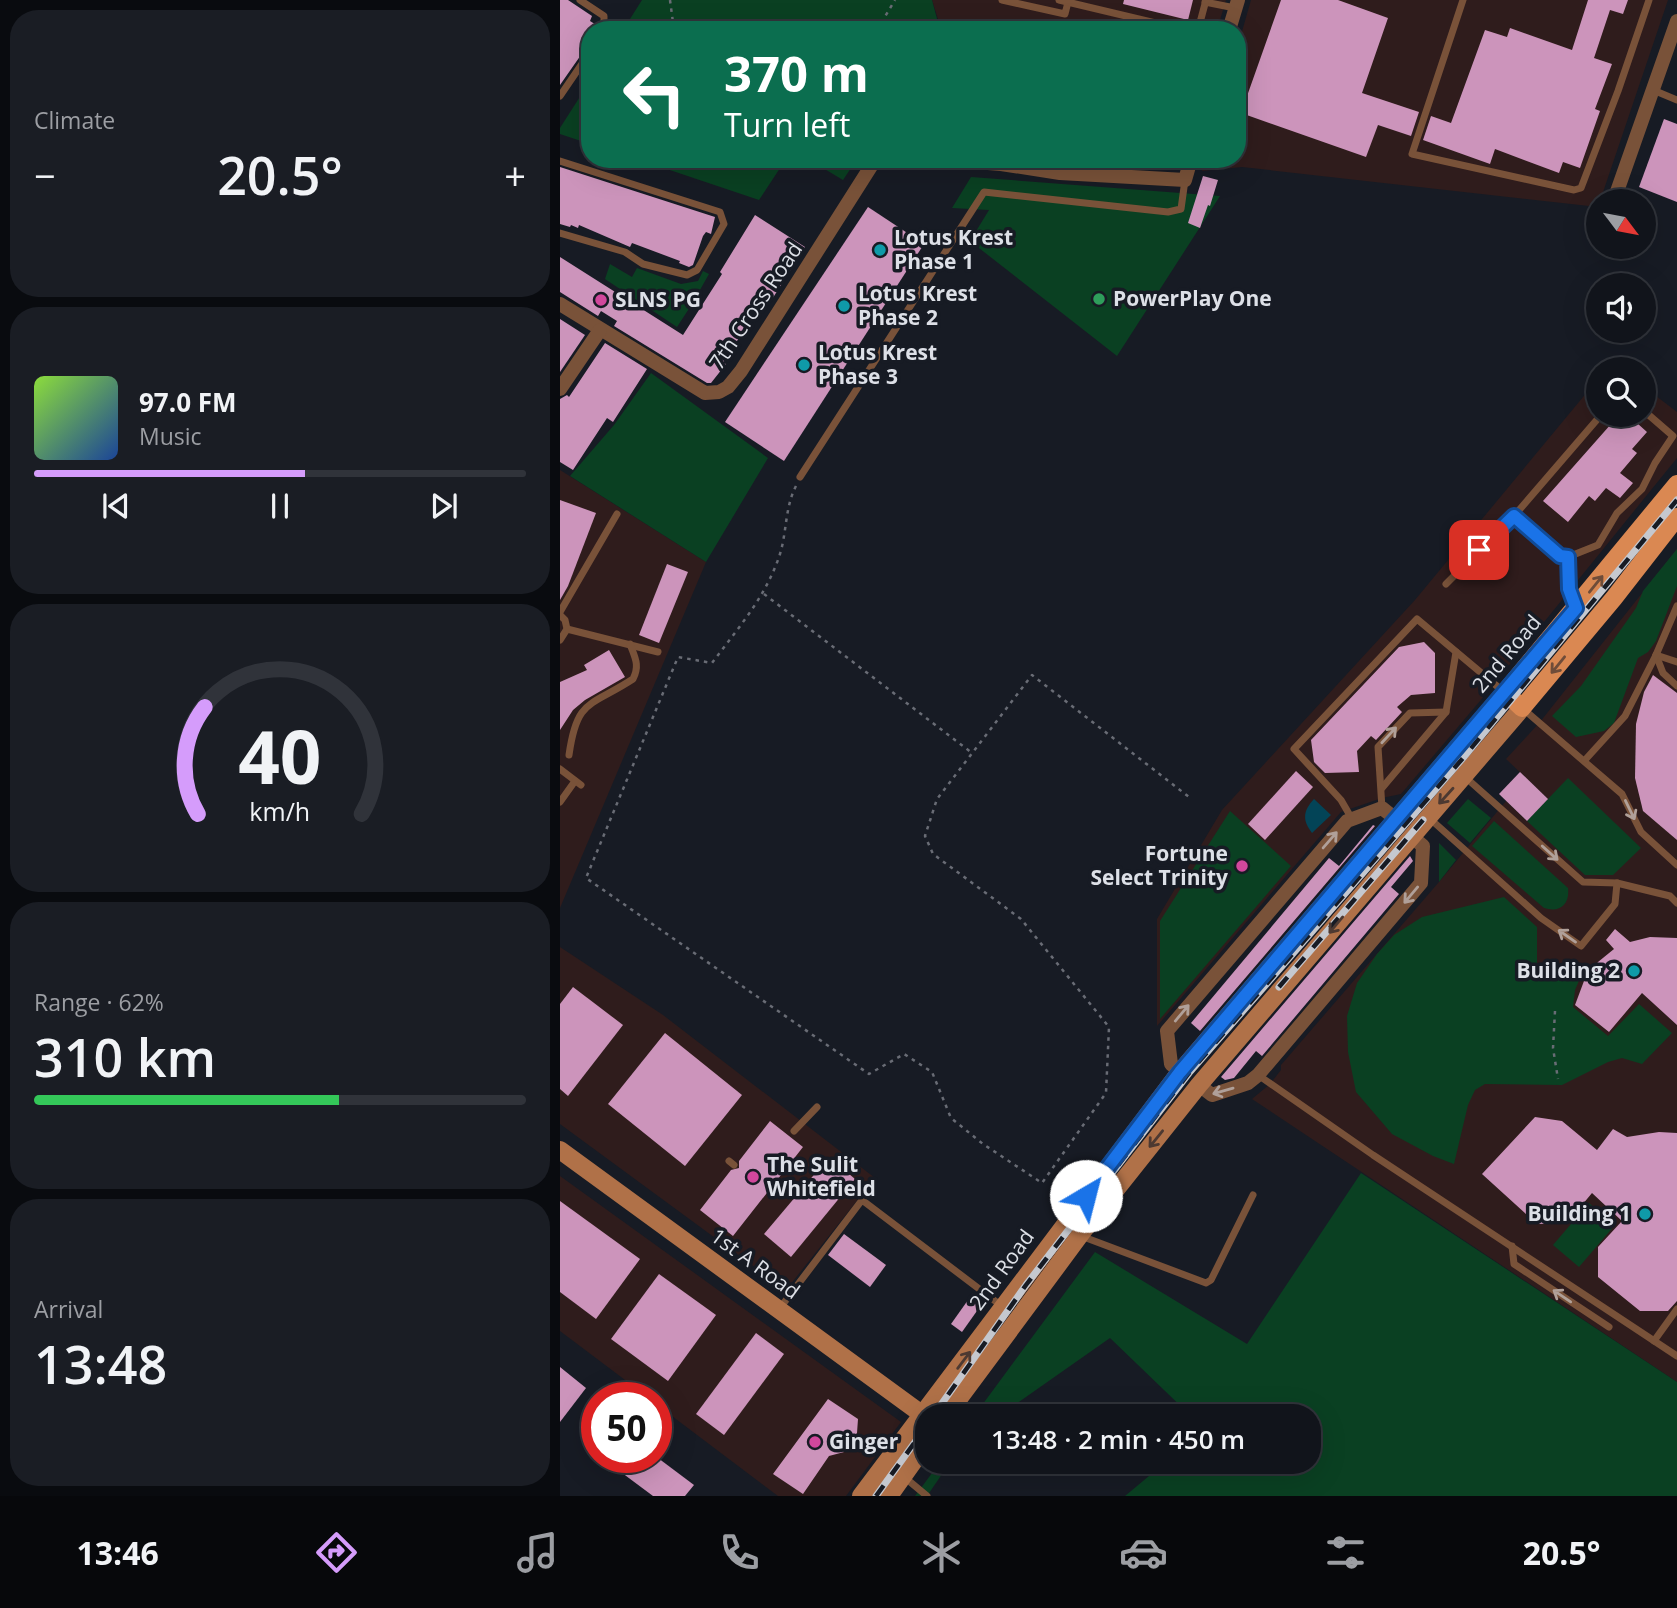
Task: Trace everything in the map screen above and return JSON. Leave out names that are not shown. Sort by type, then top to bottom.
[{"type":"main road","name":"2nd Road","points":[[931,1404],[1180,1072],[1390,814],[1505,692],[1677,484]]},
{"type":"main road","name":"2nd Road","points":[[955,1404],[1080,1235],[1199,1085],[1522,708],[1614,598],[1677,517]]},
{"type":"main road","points":[[1505,692],[1522,708]]},
{"type":"main road","name":"1st A Road","points":[[560,1150],[915,1409]]},
{"type":"main road","name":"2nd Road","points":[[862,1496],[915,1426]]},
{"type":"main road","points":[[889,1496],[915,1459]]},
{"type":"street","points":[[1232,21],[1237,4]]},
{"type":"street","points":[[1618,189],[1677,21]]},
{"type":"street","name":"7th Cross Road","points":[[560,304],[705,393],[719,392],[728,387],[741,372],[870,168]]},
{"type":"street","points":[[1080,168],[1185,180],[1188,168]]},
{"type":"street","points":[[560,388],[600,330]]},
{"type":"street","name":"2nd Road","points":[[1180,1072],[1171,1064],[1167,1031],[1347,821],[1390,814]]},
{"type":"street","points":[[1199,1085],[1212,1095],[1248,1083],[1258,1075],[1421,883],[1423,846],[1411,836]]},
{"type":"lane","points":[[580,0],[604,16],[604,21]]},
{"type":"lane","points":[[1002,0],[1065,14],[1068,2]]},
{"type":"lane","points":[[1059,0],[1147,21]]},
{"type":"lane","points":[[1463,0],[1412,154],[1574,190],[1581,188],[1649,0]]},
{"type":"lane","points":[[1200,21],[1205,1],[1237,4]]},
{"type":"lane","points":[[560,96],[581,65]]},
{"type":"lane","points":[[1653,89],[1677,100]]},
{"type":"lane","points":[[560,161],[581,168]]},
{"type":"lane","points":[[560,233],[625,252],[643,264],[687,275],[697,270],[724,224],[720,212],[582,168]]},
{"type":"lane","points":[[800,477],[984,192],[1168,212],[1181,209],[1185,180]]},
{"type":"lane","points":[[1514,516],[1560,556],[1568,557],[1598,545],[1617,513],[1642,489],[1673,436],[1656,421]]},
{"type":"lane","points":[[1446,584],[1514,516],[1591,427]]},
{"type":"lane","points":[[560,640],[567,629],[560,613],[617,514]]},
{"type":"lane","points":[[1568,557],[1569,589],[1576,608]]},
{"type":"lane","points":[[1585,760],[1625,716],[1677,606]]},
{"type":"lane","points":[[1352,819],[1341,800],[1294,749],[1418,619],[1505,692]]},
{"type":"lane","points":[[567,629],[658,652]]},
{"type":"lane","points":[[569,755],[575,723],[580,713],[587,706],[633,679],[637,672],[638,664],[630,644]]},
{"type":"lane","points":[[1382,788],[1446,712],[1456,652]]},
{"type":"lane","points":[[1656,655],[1677,662]]},
{"type":"lane","points":[[1656,655],[1663,673],[1677,686]]},
{"type":"lane","points":[[1522,708],[1622,794],[1641,832],[1677,865]]},
{"type":"lane","points":[[1390,814],[1382,788],[1378,747],[1410,713],[1446,712]]},
{"type":"lane","points":[[560,769],[578,783],[560,802]]},
{"type":"lane","points":[[1464,776],[1583,881],[1617,883],[1670,896],[1677,903]]},
{"type":"lane","points":[[1427,817],[1541,918],[1581,946],[1615,904],[1617,883]]},
{"type":"lane","points":[[1258,1075],[1373,1155],[1677,1356]]},
{"type":"lane","points":[[794,1131],[817,1107]]},
{"type":"lane","points":[[1080,1235],[1206,1283],[1212,1280],[1253,1195]]},
{"type":"lane","points":[[779,1309],[862,1200],[1004,1307]]},
{"type":"lane","points":[[1512,1246],[1514,1264],[1609,1327]]},
{"type":"lane","points":[[1654,1341],[1677,1309]]},
{"type":"lane","points":[[903,1476],[926,1496]]},
{"type":"path","points":[[670,0],[673,21]]},
{"type":"path","points":[[882,21],[895,0]]},
{"type":"path","points":[[800,477],[790,498],[781,552],[764,594],[712,663],[678,657],[586,878],[869,1074],[904,1054],[932,1072],[951,1118],[1042,1183],[1106,1093],[1109,1027],[1021,919],[933,854],[925,835],[937,799],[1032,675],[1189,797]]},
{"type":"path","points":[[764,594],[972,753]]},
{"type":"path","points":[[1555,1011],[1553,1048],[1558,1079]]},
{"type":"shaded area","points":[[932,0],[1226,0],[1220,21],[938,19]]},
{"type":"shaded area","points":[[1251,0],[1668,0],[1604,189],[1586,189],[1586,206],[1246,167],[1246,21]]},
{"type":"shaded area","points":[[1203,168],[1232,168],[1202,171]]},
{"type":"shaded area","points":[[1586,393],[1586,427],[1656,427],[1656,396],[1677,412],[1677,458],[1480,701],[1401,794],[1341,812],[1157,1026],[1157,919],[1222,810],[1415,600]]},
{"type":"shaded area","points":[[560,470],[706,562],[560,908]]},
{"type":"shaded area","points":[[1677,549],[1677,1382],[1252,1099],[1270,1084],[1281,1070],[1281,1065],[1506,801],[1527,821],[1548,799],[1506,759],[1540,722]]},
{"type":"shaded area","points":[[560,947],[663,1015],[875,1178],[786,1290],[560,1124]]},
{"type":"shaded area","points":[[560,1176],[901,1422],[846,1496],[778,1496],[672,1416],[672,1382],[628,1382],[560,1331]]},
{"type":"green space","points":[[642,0],[932,0],[938,21],[629,21]]},
{"type":"green space","points":[[581,95],[581,141],[560,134],[560,128]]},
{"type":"green space","points":[[664,168],[780,168],[759,200]]},
{"type":"green space","points":[[823,168],[851,168],[843,180]]},
{"type":"green space","name":"PowerPlay One","points":[[971,177],[1220,196],[1117,356],[970,241],[989,210],[952,208]]},
{"type":"green space","points":[[610,264],[632,277],[637,268],[681,284],[698,281],[703,271],[709,274],[677,327],[605,279]]},
{"type":"green space","points":[[651,373],[768,458],[706,562],[570,476],[614,425]]},
{"type":"green space","points":[[1677,549],[1677,586],[1656,641],[1648,652],[1638,658],[1614,723],[1604,731],[1576,737],[1552,716],[1581,686],[1636,608],[1643,591]]},
{"type":"green space","points":[[1568,778],[1641,848],[1613,875],[1585,875],[1527,821]]},
{"type":"green space","points":[[1468,799],[1491,818],[1470,843],[1447,823]]},
{"type":"green space","points":[[1230,811],[1291,866],[1160,1019],[1160,921]]},
{"type":"green space","points":[[1494,821],[1568,888],[1563,906],[1555,909],[1544,908],[1472,846]]},
{"type":"green space","points":[[1439,843],[1456,860],[1439,882]]},
{"type":"green space","points":[[1504,897],[1537,927],[1537,974],[1581,976],[1575,990],[1573,1007],[1608,1036],[1639,1004],[1672,1033],[1642,1064],[1622,1058],[1562,1085],[1485,1084],[1475,1090],[1468,1105],[1454,1164],[1392,1134],[1356,1092],[1348,1052],[1347,1016],[1357,983],[1394,935],[1422,917]]},
{"type":"green space","points":[[1361,1173],[1677,1382],[1677,1496],[1125,1496],[1151,1474],[1321,1474],[1321,1404],[1179,1404],[1110,1338],[1016,1404],[983,1404],[1095,1252],[1247,1344]]},
{"type":"green space","points":[[1589,1203],[1615,1225],[1579,1267],[1553,1245]]},
{"type":"green space","points":[[931,1474],[942,1474],[927,1496],[915,1496]]},
{"type":"water","points":[[1314,799],[1331,815],[1312,833],[1305,816]]},
{"type":"building","points":[[560,0],[568,0],[592,16],[590,21],[581,21],[581,55],[560,85]]},
{"type":"building","points":[[1124,0],[1193,0],[1188,20],[1123,4]]},
{"type":"building","points":[[1281,0],[1338,0],[1388,18],[1362,93],[1419,112],[1411,136],[1378,125],[1366,157],[1246,115],[1246,99]]},
{"type":"building","points":[[1588,0],[1628,0],[1623,14],[1610,10],[1594,58],[1612,64],[1595,109],[1600,111],[1580,168],[1563,162],[1559,173],[1495,149],[1490,164],[1423,140],[1431,116],[1451,123],[1485,30],[1507,37],[1510,28],[1572,50]]},
{"type":"building","points":[[1664,119],[1677,124],[1677,202],[1656,194],[1656,189],[1639,187]]},
{"type":"building","points":[[560,167],[715,217],[711,234],[706,232],[703,236],[693,265],[689,267],[632,243],[630,247],[579,225],[578,228],[560,224]]},
{"type":"building","points":[[1203,176],[1218,180],[1200,228],[1188,223]]},
{"type":"building","points":[[868,207],[924,244],[784,461],[725,422]]},
{"type":"building","points":[[755,215],[805,247],[769,304],[763,300],[723,363],[726,364],[711,383],[614,326],[617,321],[601,311],[598,316],[560,292],[560,257],[683,335]]},
{"type":"building","points":[[560,319],[585,335],[560,372]]},
{"type":"building","points":[[605,343],[647,369],[613,422],[607,418],[573,470],[560,462],[560,399],[567,395],[569,397]]},
{"type":"building","points":[[1608,427],[1641,427],[1647,432],[1632,449],[1637,453],[1620,473],[1633,483],[1620,498],[1606,488],[1595,501],[1589,496],[1568,522],[1543,501]]},
{"type":"building","points":[[560,500],[596,513],[560,600]]},
{"type":"building","points":[[667,564],[688,572],[659,643],[639,635]]},
{"type":"building","points":[[1424,642],[1435,653],[1435,693],[1411,695],[1397,707],[1402,712],[1376,740],[1371,736],[1357,751],[1359,772],[1325,773],[1314,762],[1311,740],[1399,647]]},
{"type":"building","points":[[609,650],[625,677],[585,700],[573,710],[560,730],[560,682],[587,670],[584,665]]},
{"type":"building","points":[[1653,675],[1677,693],[1677,840],[1643,811],[1635,778],[1636,724],[1644,692]]},
{"type":"building","points":[[1296,771],[1313,787],[1265,840],[1248,824]]},
{"type":"building","points":[[1520,772],[1548,799],[1527,821],[1499,794]]},
{"type":"building","points":[[1373,825],[1375,826],[1200,1031],[1191,1023],[1329,858],[1339,866]]},
{"type":"building","points":[[1410,856],[1413,861],[1391,887],[1399,894],[1262,1056],[1256,1051],[1234,1078],[1225,1080],[1221,1077]]},
{"type":"building","name":"Building 2","points":[[1615,929],[1630,942],[1650,937],[1677,938],[1677,1025],[1642,993],[1609,1032],[1575,1005],[1584,981],[1598,962],[1614,949],[1606,940]]},
{"type":"building","points":[[573,987],[623,1025],[568,1096],[560,1089],[560,1004]]},
{"type":"building","points":[[665,1033],[742,1095],[685,1166],[608,1104]]},
{"type":"building","name":"Building 1","points":[[1535,1117],[1562,1121],[1597,1150],[1613,1129],[1627,1137],[1659,1132],[1677,1133],[1677,1301],[1668,1311],[1640,1311],[1598,1277],[1598,1247],[1622,1221],[1592,1193],[1567,1223],[1537,1224],[1482,1174]]},
{"type":"building","points":[[770,1121],[803,1147],[733,1236],[700,1210],[731,1170],[739,1168],[739,1161]]},
{"type":"building","points":[[829,1157],[855,1179],[791,1257],[764,1234]]},
{"type":"building","points":[[560,1201],[640,1259],[596,1319],[560,1292]]},
{"type":"building","points":[[844,1234],[886,1265],[870,1287],[828,1255]]},
{"type":"building","points":[[659,1274],[716,1315],[668,1381],[611,1339]]},
{"type":"building","points":[[973,1293],[984,1301],[962,1332],[951,1324]]},
{"type":"building","points":[[756,1333],[784,1354],[724,1435],[696,1414]]},
{"type":"building","points":[[560,1367],[581,1384],[581,1395],[560,1422]]},
{"type":"building","points":[[828,1399],[858,1419],[857,1433],[844,1452],[829,1456],[803,1494],[773,1474]]},
{"type":"building","points":[[672,1468],[694,1485],[685,1496],[653,1496],[622,1473],[672,1473]]},
{"type":"railway","points":[[942,1404],[1026,1285],[1189,1073],[1463,758],[1677,500]]},
{"type":"railway","points":[[1279,987],[1423,820]]},
{"type":"railway","points":[[876,1496],[915,1442]]},
{"type":"place","name":"Lotus Krest Phase 1","points":[[880,250]]},
{"type":"place","name":"PowerPlay One","points":[[1099,299]]},
{"type":"place","name":"SLNS PG","points":[[601,300]]},
{"type":"place","name":"Lotus Krest Phase 2","points":[[844,306]]},
{"type":"place","name":"Lotus Krest Phase 3","points":[[804,365]]},
{"type":"place","name":"Fortune Select Trinity","points":[[1242,866]]},
{"type":"place","name":"Building 2","points":[[1634,971]]},
{"type":"place","name":"The Sulit Whitefield","points":[[753,1177]]},
{"type":"place","name":"Building 1","points":[[1645,1214]]},
{"type":"place","name":"Ginger","points":[[815,1442]]},
{"type":"route","points":[[1086,1196],[1180,1072],[1576,608],[1569,589],[1568,557],[1560,556],[1514,516],[1479,550]]}]
